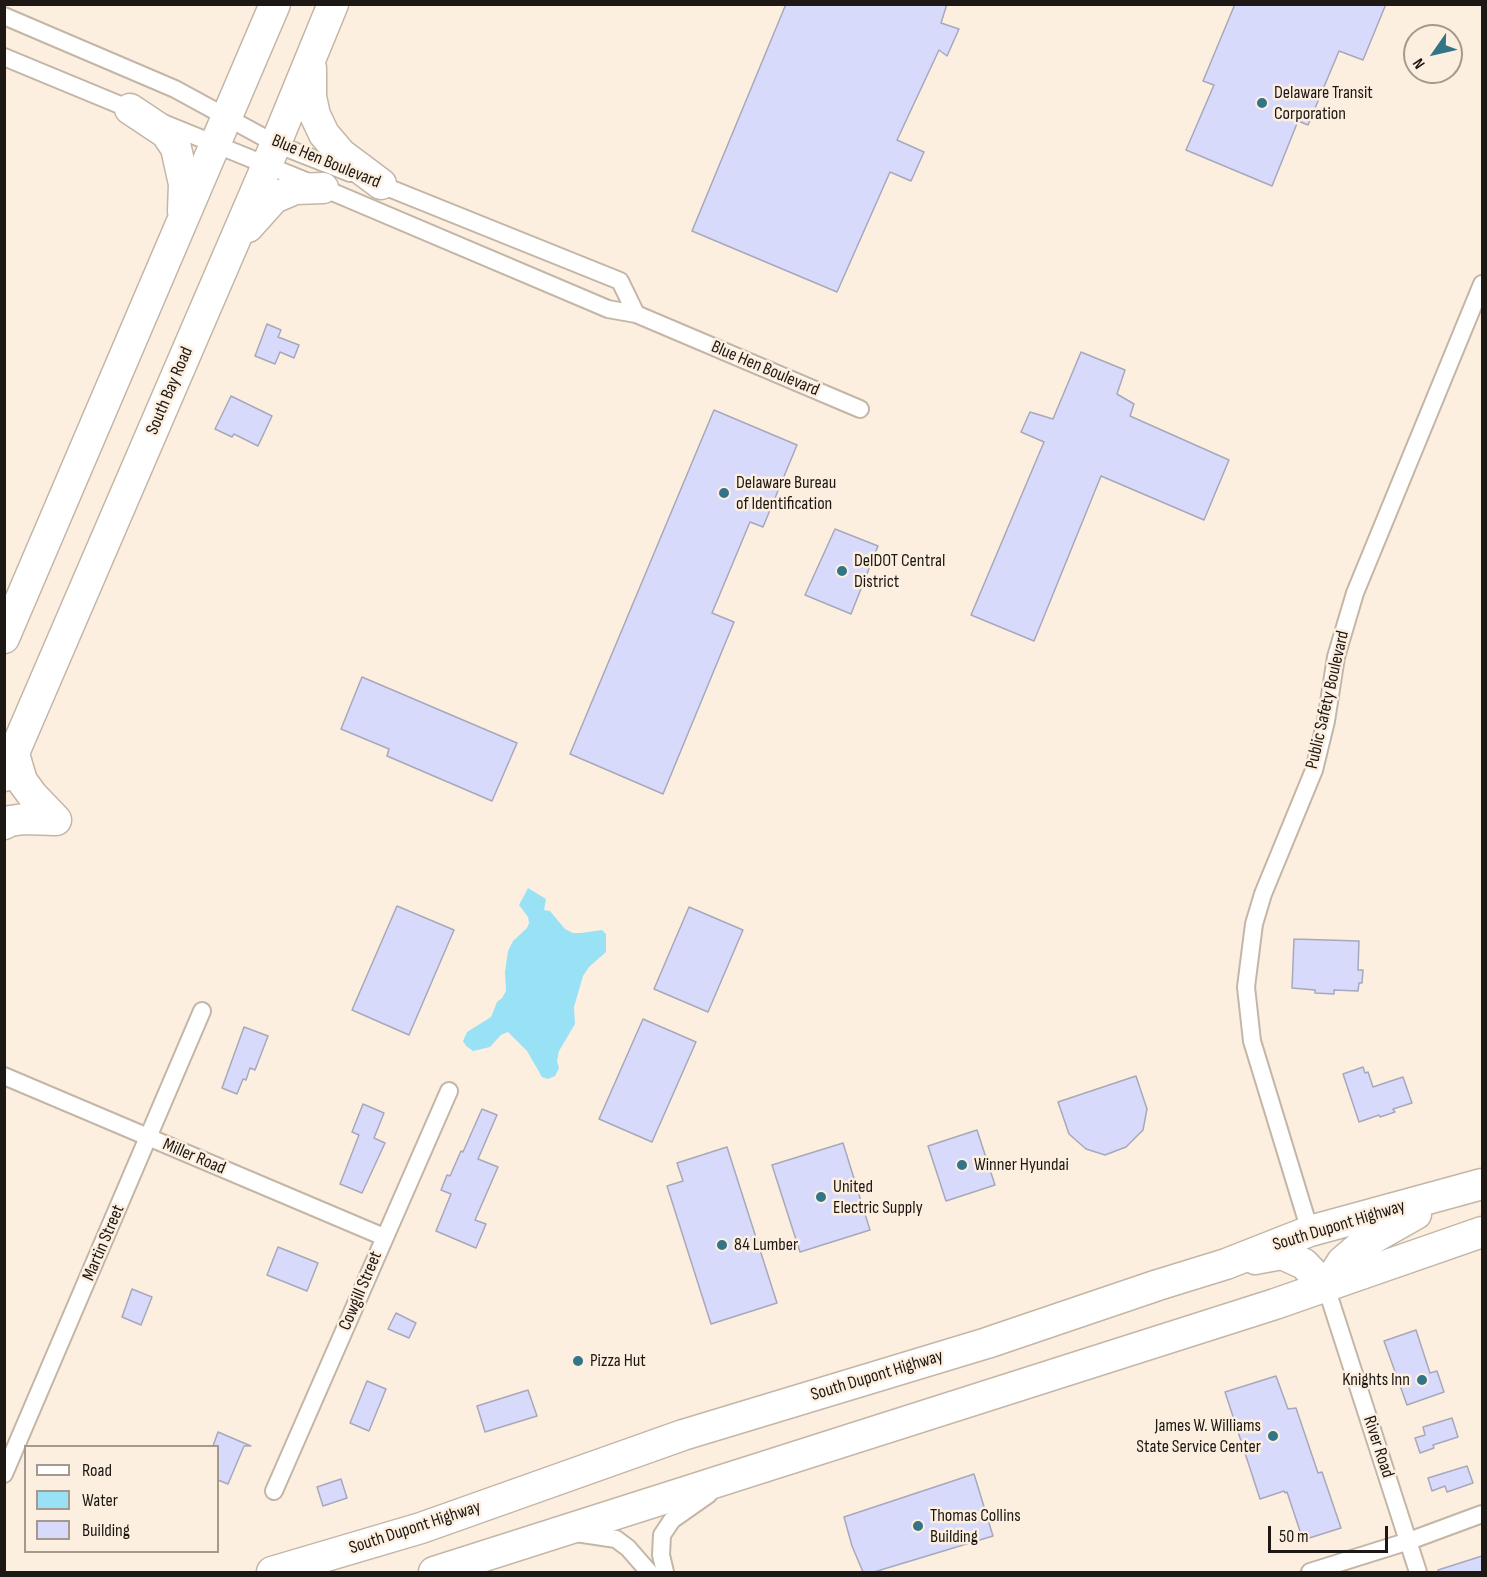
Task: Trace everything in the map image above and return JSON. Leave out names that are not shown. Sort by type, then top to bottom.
[{"type":"highway","points":[[4,638],[275,4]]},
{"type":"highway","name":"South Bay Road","points":[[9,765],[272,154],[333,4]]},
{"type":"highway","points":[[312,56],[309,82],[311,98],[315,116],[324,134],[341,154],[381,184]]},
{"type":"highway","points":[[129,109],[166,133],[176,148],[184,184],[180,227]]},
{"type":"highway","points":[[231,248],[259,212],[274,198],[295,189],[322,188]]},
{"type":"highway","points":[[4,824],[10,820],[56,820],[33,796],[9,765]]},
{"type":"highway","points":[[1345,1274],[1364,1244],[1411,1216],[1482,1185]]},
{"type":"highway","name":"South Dupont Highway","points":[[272,1572],[421,1528],[683,1435],[987,1343],[1226,1264],[1310,1231],[1482,1185]]},
{"type":"highway","points":[[1275,1304],[1285,1287],[1304,1264],[1310,1231]]},
{"type":"highway","points":[[1310,1231],[1345,1274]]},
{"type":"highway","points":[[434,1572],[1275,1304],[1345,1274],[1482,1233]]},
{"type":"highway","points":[[1226,1264],[1282,1254],[1304,1264],[1345,1274]]},
{"type":"highway","points":[[315,1572],[421,1528]]},
{"type":"street","name":"Blue Hen Boulevard","points":[[6,20],[175,89],[221,131],[272,154],[322,188],[608,309],[636,314],[860,409]]},
{"type":"street","name":"Blue Hen Boulevard","points":[[4,57],[129,109],[221,131],[272,154],[381,184],[620,281],[636,314]]},
{"type":"street","name":"Public Safety Boulevard","points":[[1310,1231],[1252,1041],[1246,987],[1254,924],[1263,894],[1314,770],[1326,721],[1336,657],[1355,593],[1482,284]]},
{"type":"street","name":"Martin Street","points":[[4,1474],[202,1011]]},
{"type":"street","name":"Miller Road","points":[[4,1076],[384,1237]]},
{"type":"street","name":"Cowgill Street","points":[[274,1491],[449,1091]]},
{"type":"street","name":"River Road","points":[[1345,1274],[1409,1541],[1419,1572]]},
{"type":"street","points":[[665,1572],[661,1555],[662,1535],[672,1520],[733,1478]]},
{"type":"street","points":[[1310,1572],[1409,1541],[1482,1514]]},
{"type":"street","points":[[563,1532],[616,1539],[628,1548],[649,1572]]},
{"type":"water","points":[[528,888],[546,899],[544,910],[550,911],[565,929],[573,933],[602,930],[606,934],[606,952],[589,967],[583,976],[574,1007],[575,1024],[559,1051],[557,1061],[559,1068],[555,1076],[548,1079],[542,1077],[527,1051],[508,1032],[501,1035],[490,1047],[473,1051],[463,1041],[467,1032],[491,1017],[497,1002],[506,991],[505,972],[508,951],[513,941],[527,928],[529,923],[528,917],[519,905]]},
{"type":"building","points":[[786,4],[947,4],[941,23],[959,29],[947,56],[939,50],[897,140],[924,152],[911,181],[890,172],[837,292],[692,231]]},
{"type":"building","name":"Delaware Transit Corporation","points":[[1235,4],[1386,4],[1363,60],[1339,51],[1308,125],[1298,121],[1272,186],[1186,150],[1214,85],[1203,81]]},
{"type":"building","points":[[267,324],[281,330],[278,337],[299,345],[294,358],[280,352],[275,364],[255,356]]},
{"type":"building","points":[[1081,352],[1125,370],[1117,394],[1134,404],[1130,416],[1229,460],[1204,520],[1101,476],[1034,641],[971,615],[1044,442],[1021,432],[1030,412],[1053,419]]},
{"type":"building","points":[[231,396],[272,416],[258,446],[234,434],[232,437],[215,429]]},
{"type":"building","points":[[714,410],[797,445],[763,527],[750,522],[712,613],[734,622],[663,794],[570,754]]},
{"type":"building","name":"DelDOT Central District","points":[[835,529],[878,546],[851,614],[805,595]]},
{"type":"building","points":[[362,677],[517,743],[492,801],[387,756],[389,749],[341,729]]},
{"type":"building","points":[[397,906],[454,930],[409,1035],[352,1010]]},
{"type":"building","points":[[689,907],[743,930],[708,1012],[654,989]]},
{"type":"building","points":[[1294,939],[1359,941],[1358,970],[1363,970],[1362,983],[1359,983],[1358,991],[1334,990],[1334,994],[1292,988]]},
{"type":"building","points":[[643,1019],[696,1042],[652,1142],[599,1119]]},
{"type":"building","points":[[244,1027],[268,1036],[255,1070],[250,1068],[237,1094],[222,1088]]},
{"type":"building","points":[[1363,1067],[1365,1073],[1368,1072],[1373,1087],[1403,1077],[1412,1103],[1393,1109],[1395,1112],[1359,1122],[1343,1074]]},
{"type":"building","points":[[1136,1076],[1147,1109],[1143,1130],[1126,1147],[1105,1155],[1086,1149],[1069,1134],[1058,1102]]},
{"type":"building","points":[[363,1104],[384,1113],[374,1138],[385,1143],[362,1193],[340,1184],[359,1135],[352,1132]]},
{"type":"building","points":[[482,1109],[497,1115],[478,1159],[498,1167],[475,1220],[486,1224],[476,1248],[436,1231],[451,1194],[441,1190],[447,1175],[450,1176],[461,1151],[463,1152]]},
{"type":"building","name":"Winner Hyundai","points":[[977,1130],[995,1185],[946,1201],[928,1146]]},
{"type":"building","name":"United Electric Supply","points":[[843,1143],[870,1230],[800,1252],[772,1165]]},
{"type":"building","name":"84 Lumber","points":[[727,1147],[777,1303],[711,1324],[667,1186],[683,1181],[677,1163]]},
{"type":"building","points":[[278,1247],[318,1263],[307,1291],[267,1275]]},
{"type":"building","points":[[132,1289],[152,1297],[141,1325],[122,1317]]},
{"type":"building","points":[[396,1313],[416,1323],[409,1338],[388,1329]]},
{"type":"building","points":[[1416,1330],[1430,1373],[1437,1371],[1444,1392],[1407,1405],[1384,1341]]},
{"type":"building","name":"James W. Williams State Service Center","points":[[1276,1376],[1288,1409],[1296,1408],[1318,1473],[1322,1472],[1341,1528],[1303,1540],[1287,1492],[1260,1499],[1225,1392]]},
{"type":"building","points":[[367,1381],[386,1389],[369,1431],[350,1423]]},
{"type":"building","points":[[528,1390],[537,1416],[485,1432],[477,1406]]},
{"type":"building","points":[[1452,1418],[1458,1437],[1433,1445],[1434,1448],[1420,1453],[1415,1438],[1425,1435],[1423,1427]]},
{"type":"building","points":[[218,1432],[251,1446],[244,1446],[228,1484],[219,1480],[219,1445],[213,1445]]},
{"type":"building","points":[[1467,1466],[1473,1483],[1447,1492],[1445,1486],[1432,1491],[1428,1478]]},
{"type":"building","name":"Thomas Collins Building","points":[[974,1474],[993,1536],[874,1572],[863,1572],[852,1546],[844,1517]]},
{"type":"building","points":[[341,1479],[347,1498],[323,1506],[317,1487]]},
{"type":"building","points":[[1482,1556],[1482,1572],[1439,1572],[1438,1570]]},
{"type":"place","name":"Delaware Transit Corporation","points":[[1262,103]]},
{"type":"place","name":"Delaware Bureau of Identification","points":[[724,493]]},
{"type":"place","name":"DelDOT Central District","points":[[842,571]]},
{"type":"place","name":"Winner Hyundai","points":[[962,1165]]},
{"type":"place","name":"United Electric Supply","points":[[821,1197]]},
{"type":"place","name":"84 Lumber","points":[[722,1245]]},
{"type":"place","name":"Pizza Hut","points":[[578,1361]]},
{"type":"place","name":"Knights Inn","points":[[1422,1380]]},
{"type":"place","name":"James W. Williams State Service Center","points":[[1273,1436]]},
{"type":"place","name":"Thomas Collins Building","points":[[918,1526]]}]
